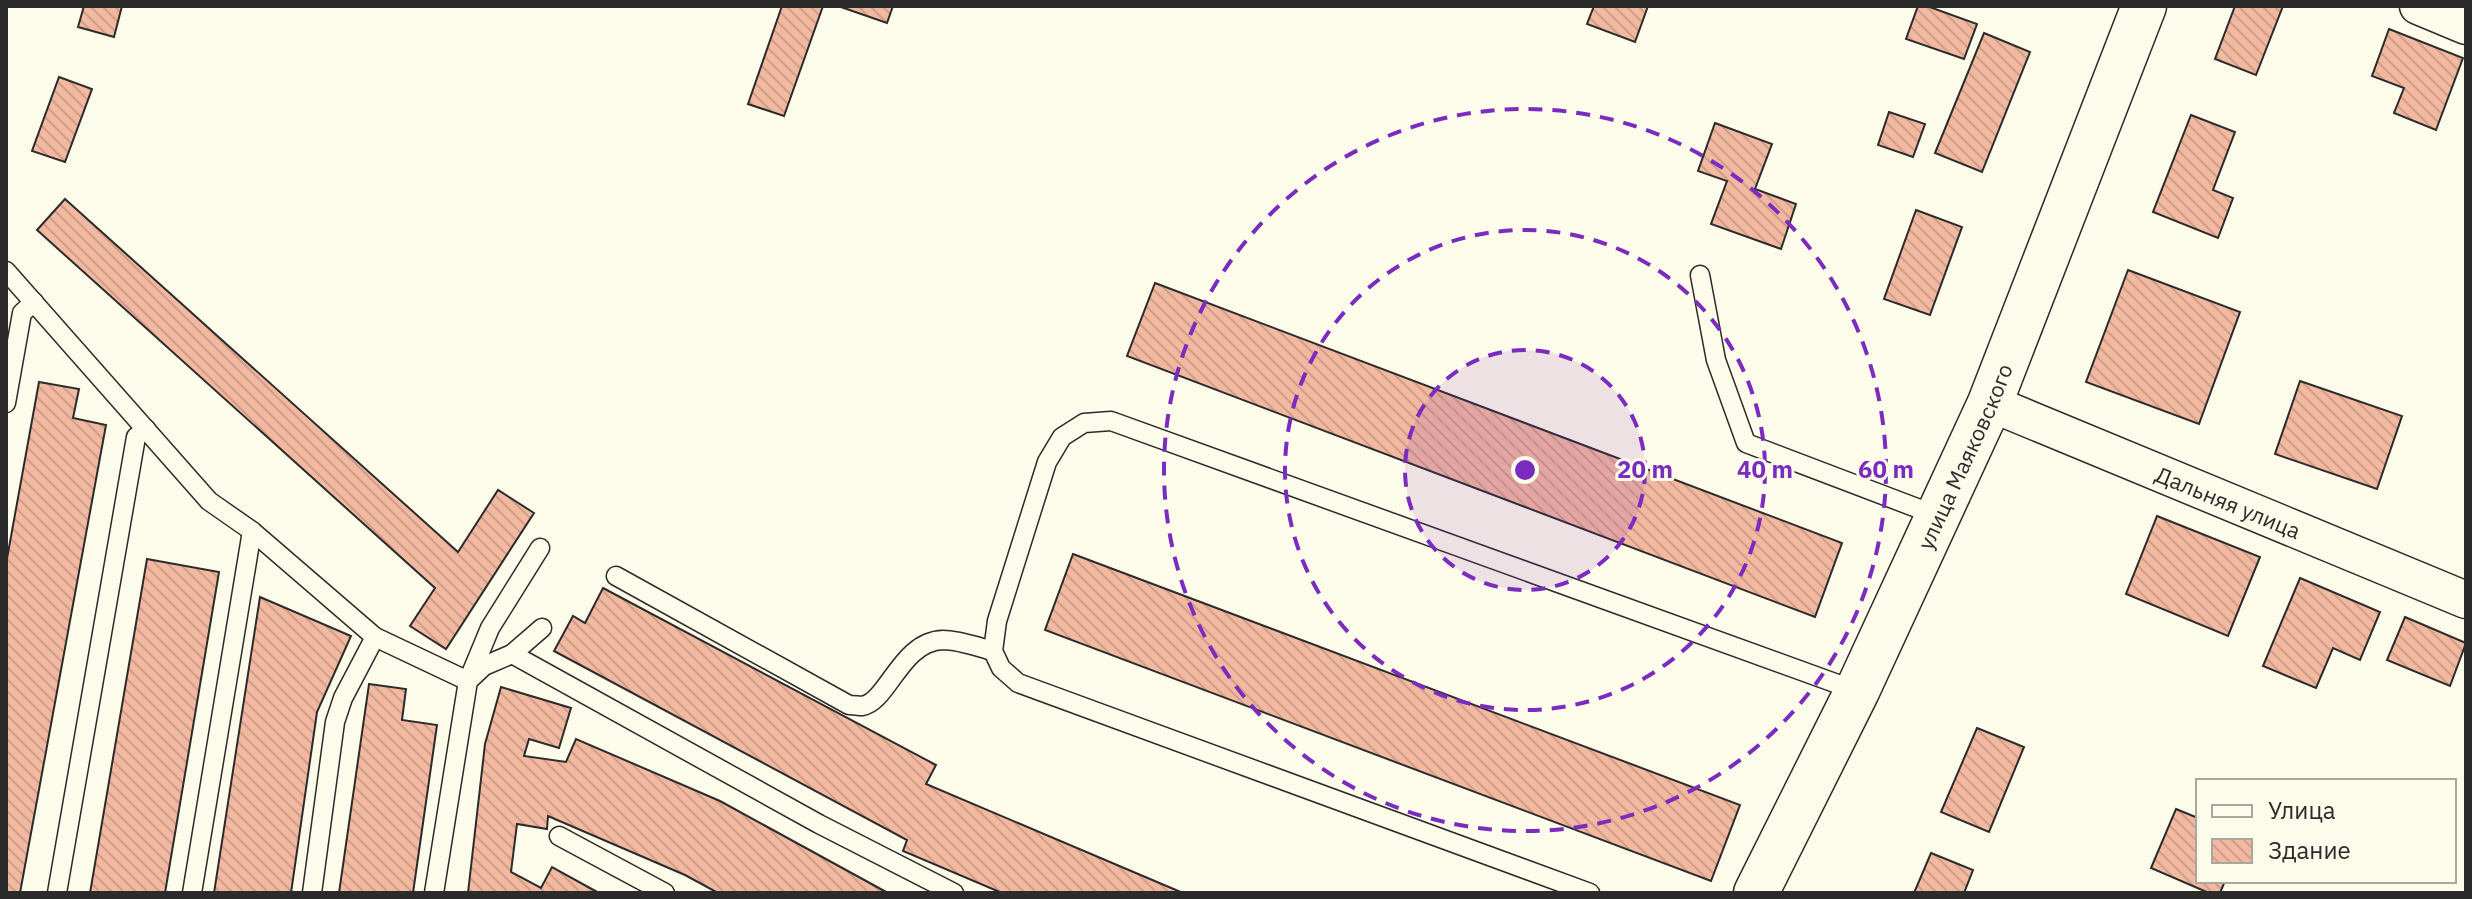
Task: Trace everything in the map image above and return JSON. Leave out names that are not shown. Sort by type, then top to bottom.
[{"type":"street","name":"улица Маяковского","points":[[1756,893],[1857,691],[1990,403],[2144,6]]},
{"type":"street","points":[[2418,6],[2466,26]]},
{"type":"street","name":"Дальняя улица","points":[[1990,403],[2466,600]]},
{"type":"lane","points":[[6,271],[209,501],[252,531],[375,637],[468,681]]},
{"type":"lane","points":[[1700,275],[1716,360],[1746,443],[1938,516]]},
{"type":"lane","points":[[6,403],[22,313],[34,302]]},
{"type":"lane","points":[[1590,893],[1018,683],[1001,668],[993,651],[997,621],[1047,462],[1062,437],[1084,423],[1111,421],[1857,691]]},
{"type":"lane","points":[[57,893],[136,437],[146,429]]},
{"type":"lane","points":[[192,893],[252,531]]},
{"type":"lane","points":[[434,893],[468,681],[490,628],[540,548]]},
{"type":"lane","points":[[616,576],[849,705],[863,706],[874,699],[914,652],[930,642],[945,640],[993,651]]},
{"type":"lane","points":[[468,681],[484,666],[512,654],[542,628]]},
{"type":"lane","points":[[312,893],[335,722],[343,698],[375,637]]},
{"type":"lane","points":[[512,654],[819,824],[954,893]]},
{"type":"lane","points":[[559,836],[665,893]]},
{"type":"building","points":[[84,6],[122,6],[114,37],[78,27]]},
{"type":"building","points":[[782,6],[823,6],[784,116],[748,104]]},
{"type":"building","points":[[838,6],[893,6],[887,23]]},
{"type":"building","points":[[1594,6],[1648,6],[1635,42],[1587,24]]},
{"type":"building","points":[[1918,6],[1927,6],[1977,24],[1964,59],[1906,39]]},
{"type":"building","points":[[2235,6],[2283,6],[2256,75],[2215,59]]},
{"type":"building","points":[[2389,29],[2463,58],[2436,130],[2394,113],[2404,88],[2372,76]]},
{"type":"building","points":[[1984,33],[2030,52],[1982,172],[1935,153]]},
{"type":"building","points":[[59,77],[92,89],[65,162],[32,151]]},
{"type":"building","points":[[1889,112],[1925,124],[1913,157],[1878,145]]},
{"type":"building","points":[[2191,115],[2235,132],[2213,190],[2233,198],[2218,238],[2153,212]]},
{"type":"building","points":[[1715,123],[1772,144],[1755,189],[1796,204],[1781,249],[1711,224],[1727,181],[1698,171]]},
{"type":"building","points":[[65,199],[458,552],[498,490],[534,513],[446,649],[410,626],[435,588],[37,230]]},
{"type":"building","points":[[1916,210],[1962,227],[1930,315],[1884,299]]},
{"type":"building","points":[[2128,270],[2240,312],[2199,424],[2086,382]]},
{"type":"building","points":[[1155,283],[1842,543],[1815,617],[1127,356]]},
{"type":"building","points":[[2300,381],[2402,416],[2377,489],[2275,454]]},
{"type":"building","points":[[39,382],[79,389],[73,418],[106,425],[20,893],[6,893],[6,564]]},
{"type":"building","points":[[2157,516],[2260,557],[2228,636],[2126,594]]},
{"type":"building","points":[[1073,554],[1740,805],[1711,881],[1045,630]]},
{"type":"building","points":[[147,559],[219,572],[165,893],[90,893]]},
{"type":"building","points":[[2300,578],[2380,612],[2360,660],[2333,648],[2316,688],[2263,666]]},
{"type":"building","points":[[603,588],[936,765],[926,784],[1183,893],[1002,893],[903,851],[907,840],[554,651],[573,616],[585,623]]},
{"type":"building","points":[[260,597],[351,636],[317,712],[291,893],[214,893]]},
{"type":"building","points":[[2405,617],[2466,643],[2450,686],[2387,660]]},
{"type":"building","points":[[369,684],[406,689],[402,720],[437,725],[413,893],[339,893]]},
{"type":"building","points":[[501,687],[571,708],[559,748],[529,739],[524,756],[566,762],[576,739],[720,801],[888,893],[718,893],[685,875],[548,816],[547,829],[517,824],[511,872],[541,888],[552,867],[599,893],[468,893],[485,744]]},
{"type":"building","points":[[1977,728],[2024,747],[1989,832],[1941,812]]},
{"type":"building","points":[[2176,809],[2196,817],[2196,883],[2224,883],[2220,893],[2209,893],[2151,868]]},
{"type":"building","points":[[1931,853],[1973,870],[1964,893],[1914,893]]}]
